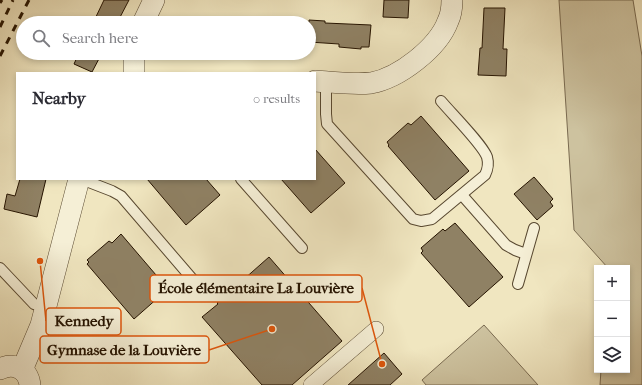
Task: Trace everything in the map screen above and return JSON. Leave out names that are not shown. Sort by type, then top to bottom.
[{"type":"street","points":[[146,16],[154,0]]},
{"type":"street","points":[[321,81],[371,83],[389,78],[400,72],[424,54],[438,37],[448,22],[452,8],[452,0]]},
{"type":"street","points":[[134,60],[134,72]]},
{"type":"street","points":[[26,377],[80,180]]},
{"type":"street","points":[[311,385],[376,328]]},
{"type":"street","points":[[0,369],[11,366],[17,367],[26,377]]},
{"type":"lane","points":[[321,81],[328,124],[413,219],[421,221],[432,219],[462,195],[485,175],[489,166],[487,156],[482,147],[441,101]]},
{"type":"lane","points":[[83,180],[121,196],[194,281]]},
{"type":"lane","points":[[242,180],[302,248]]},
{"type":"lane","points":[[462,195],[506,245],[526,254]]},
{"type":"lane","points":[[518,284],[534,228]]},
{"type":"lane","points":[[0,268],[34,304],[46,308]]},
{"type":"shaded area","points":[[559,0],[633,0],[642,56],[642,385],[600,385],[601,373],[630,373],[630,265],[605,265],[574,230]]},
{"type":"shaded area","points":[[484,325],[538,385],[426,385],[422,380]]},
{"type":"building","points":[[104,0],[129,0],[121,16],[96,16]]},
{"type":"building","points":[[384,0],[409,0],[408,18],[383,17]]},
{"type":"building","points":[[484,8],[505,8],[503,49],[507,49],[506,76],[478,75],[480,48],[482,48]]},
{"type":"building","points":[[316,20],[325,21],[325,23],[371,25],[369,47],[361,47],[361,49],[339,47],[339,44],[316,42]]},
{"type":"building","points":[[76,60],[98,60],[92,72],[74,64]]},
{"type":"building","points":[[421,116],[469,171],[435,200],[388,146],[389,145],[387,142],[408,123],[411,125]]},
{"type":"building","points":[[316,150],[345,183],[311,213],[282,180],[316,180]]},
{"type":"building","points":[[534,177],[553,199],[550,202],[553,206],[537,220],[514,194]]},
{"type":"building","points":[[20,180],[46,180],[37,217],[4,209],[7,194],[15,196]]},
{"type":"building","points":[[148,180],[207,180],[220,195],[186,225]]},
{"type":"building","points":[[455,223],[503,277],[469,307],[421,253],[423,251],[421,248],[443,229],[445,231]]},
{"type":"building","points":[[121,234],[168,289],[134,319],[87,264],[89,262],[87,260],[109,241],[112,243]]},
{"type":"building","points":[[269,257],[342,341],[292,385],[262,385],[202,317]]},
{"type":"building","points":[[384,353],[402,374],[390,385],[348,385]]},
{"type":"railway","points":[[0,27],[13,0]]},
{"type":"railway","points":[[21,16],[29,0]]},
{"type":"railway","points":[[0,56],[16,25]]},
{"type":"place","name":"Kennedy","points":[[40,261]]},
{"type":"place","name":"Gymnase de la Louvière","points":[[272,329]]},
{"type":"place","name":"École élémentaire La Louvière","points":[[382,364]]}]
